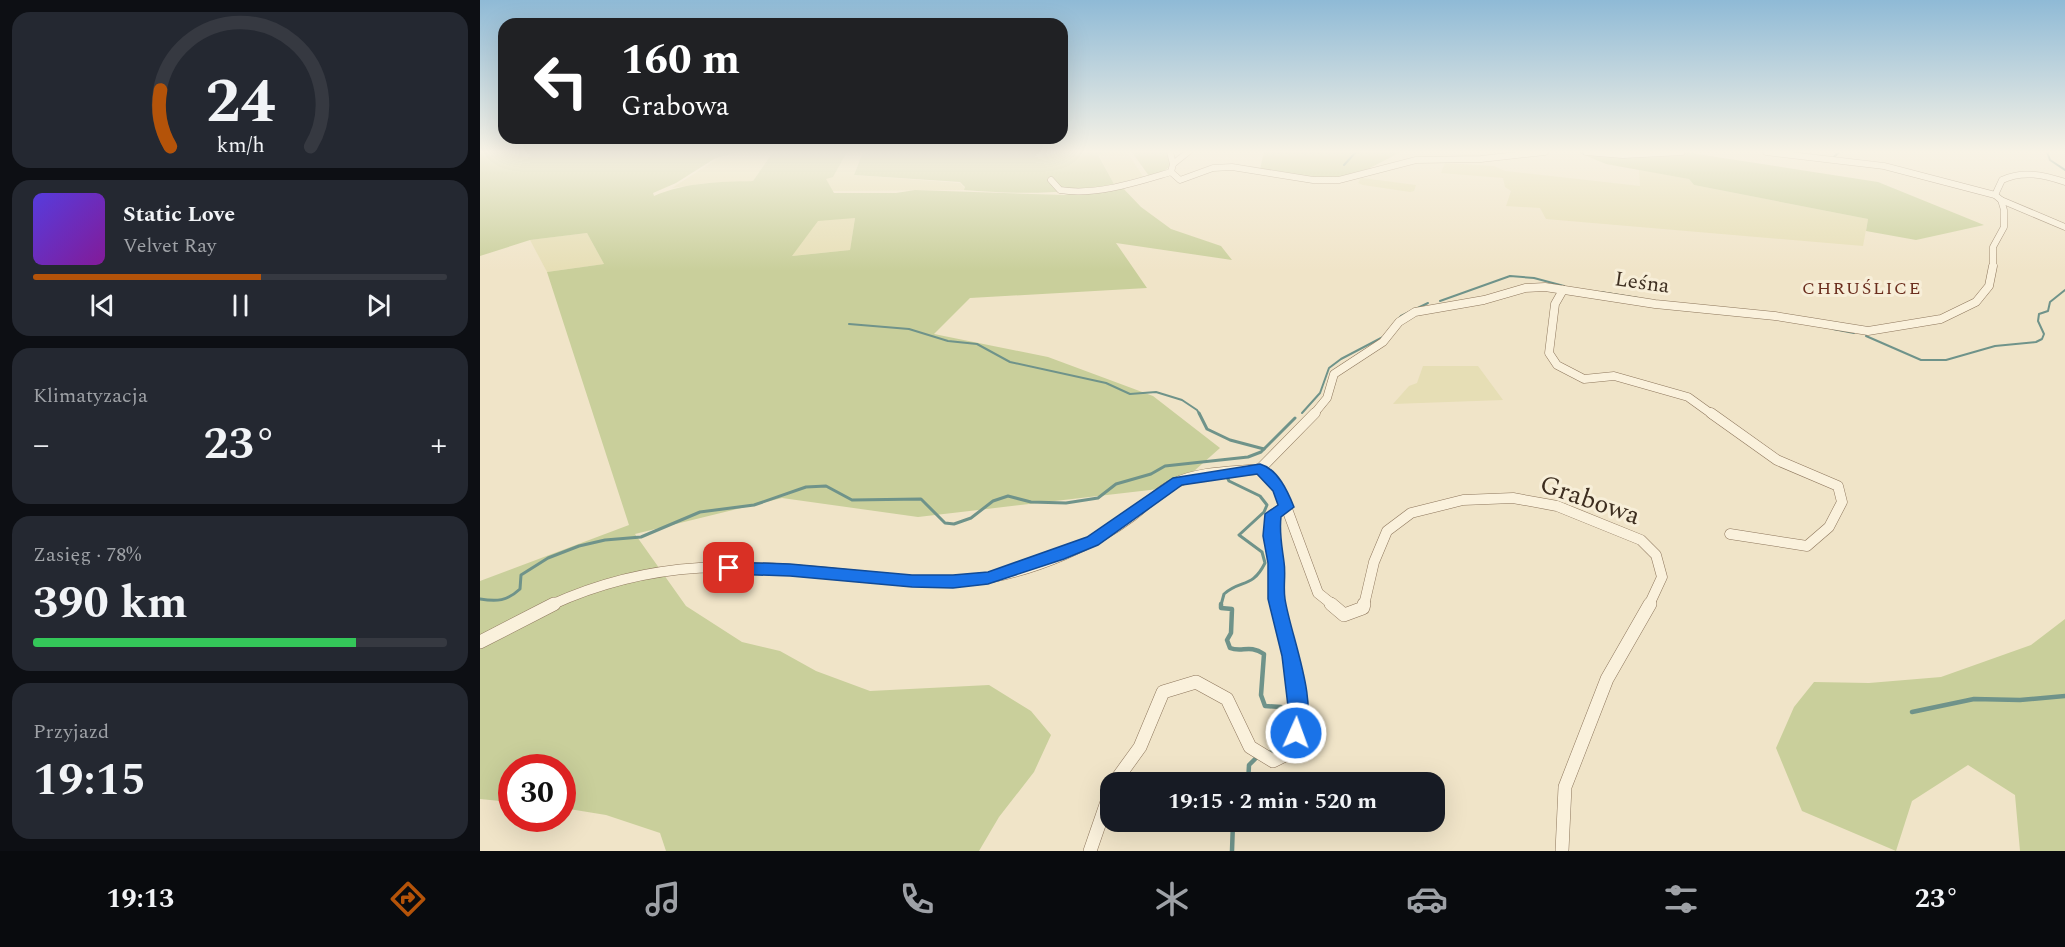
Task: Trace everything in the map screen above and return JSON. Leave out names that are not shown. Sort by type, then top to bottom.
[{"type":"street","points":[[1976,192],[1998,198],[2065,227]]},
{"type":"street","points":[[1998,198],[1999,192]]},
{"type":"street","name":"Leśna","points":[[1262,472],[1327,398],[1334,374],[1383,342],[1399,322],[1415,312],[1484,300],[1526,288],[1545,287],[1655,304],[1775,316],[1868,331],[1911,325],[1941,319],[1976,302],[1989,286],[1994,262],[1993,247],[2004,227],[2004,210],[1998,198]]},
{"type":"street","points":[[1563,290],[1555,304],[1549,353],[1557,365],[1584,379],[1614,376],[1688,397],[1777,460],[1838,486],[1842,502],[1829,526],[1807,546],[1730,534]]},
{"type":"street","points":[[480,642],[530,613],[572,596],[646,573],[690,567],[768,568],[912,581],[953,582],[988,578],[1093,541],[1178,481],[1262,472]]},
{"type":"street","name":"Grabowa","points":[[1262,472],[1280,490],[1318,593],[1344,615],[1363,608],[1374,562],[1387,531],[1411,513],[1464,500],[1513,498],[1557,506],[1641,540],[1656,555],[1662,577],[1645,614],[1607,679],[1565,788],[1562,851]]},
{"type":"street","points":[[1122,772],[1140,747],[1163,692],[1196,682],[1227,699],[1251,747],[1273,761],[1293,752],[1298,715],[1291,656],[1276,599],[1276,563],[1271,536],[1273,514],[1286,507]]},
{"type":"street","points":[[1090,851],[1100,822]]},
{"type":"shaded area","points":[[1511,192],[1728,192],[1868,219],[1863,246],[1546,219],[1540,208],[1506,206]]},
{"type":"shaded area","points":[[855,217],[850,250],[791,256],[818,220]]},
{"type":"shaded area","points":[[587,233],[604,264],[547,272],[530,240]]},
{"type":"shaded area","points":[[1423,366],[1478,366],[1503,400],[1393,404],[1409,386],[1417,383]]},
{"type":"green space","points":[[480,192],[656,192],[653,193],[654,196],[664,192],[966,192],[1064,195],[1082,192],[1126,192],[1141,207],[1171,229],[1221,246],[1232,260],[1116,243],[1147,288],[970,298],[934,334],[1048,357],[1153,396],[1220,448],[1176,487],[918,517],[782,498],[635,534],[686,606],[742,642],[780,651],[816,671],[870,691],[989,685],[1031,711],[1051,735],[1034,772],[999,817],[979,851],[666,851],[660,833],[606,815],[576,810],[576,754],[498,754],[498,801],[480,799],[480,581],[629,525],[547,272],[604,264],[587,233],[530,240],[480,256]],"holes":[[[855,218],[850,250],[792,256],[818,221]]]},
{"type":"green space","points":[[997,192],[1056,192],[1040,193]]},
{"type":"green space","points":[[1728,192],[1902,192],[1984,225],[1916,240],[1866,231],[1868,219]]},
{"type":"green space","points":[[2065,619],[2065,851],[2020,851],[2015,795],[1968,765],[1912,801],[1896,851],[1802,811],[1776,748],[1794,707],[1814,682],[1869,683],[1941,677],[2031,645]]},
{"type":"waterway","points":[[1440,301],[1510,276],[1534,278],[1564,286]]},
{"type":"waterway","points":[[1866,336],[1921,360],[1946,360],[1995,346],[2036,342],[2042,339],[2044,334],[2038,321],[2039,314],[2048,311],[2050,302],[2065,290]]},
{"type":"waterway","points":[[1600,292],[1638,298]]},
{"type":"waterway","points":[[1389,330],[1401,316],[1428,303]]},
{"type":"waterway","points":[[849,324],[909,329],[948,341],[977,344],[1010,362],[1106,383],[1130,394],[1156,392],[1182,400],[1197,410],[1200,415]]},
{"type":"waterway","points":[[1833,329],[1854,333]]},
{"type":"waterway","points":[[1302,413],[1320,393],[1329,368],[1341,359],[1383,337]]},
{"type":"waterway","points":[[1200,415],[1207,429],[1230,440],[1264,449]]},
{"type":"waterway","points":[[1264,449],[1295,418]]},
{"type":"waterway","points":[[480,599],[497,600],[511,596],[520,589],[521,575],[548,558],[579,546],[605,540],[641,537],[700,512],[754,505],[806,487],[826,486],[852,500],[921,499],[945,523],[954,524],[971,518],[993,501],[1008,496],[1031,502],[1066,503],[1098,498],[1116,484],[1151,474],[1165,466],[1248,457],[1264,449]]},
{"type":"waterway","points":[[1221,605],[1224,594],[1256,577],[1265,563],[1262,552],[1239,535],[1264,512],[1267,505],[1260,496],[1229,481],[1227,477]]},
{"type":"waterway","points":[[1221,605],[1221,608],[1232,609],[1231,633],[1227,640],[1230,648],[1250,649],[1264,654],[1261,695],[1265,706],[1281,707],[1287,718],[1287,734],[1281,750],[1269,753]]},
{"type":"waterway","points":[[1912,712],[1974,699],[2020,700],[2065,696]]},
{"type":"waterway","points":[[1249,772],[1249,765],[1256,758]]},
{"type":"waterway","points":[[1232,851],[1233,832]]},
{"type":"district","name":"CHRUŚLICE","points":[[1862,288]]},
{"type":"route","points":[[729,568],[768,568],[912,581],[953,582],[988,578],[1020,569],[1093,541],[1178,481],[1260,469],[1280,490],[1286,507],[1273,514],[1271,536],[1276,563],[1276,599],[1291,656],[1298,715],[1296,733]]}]
